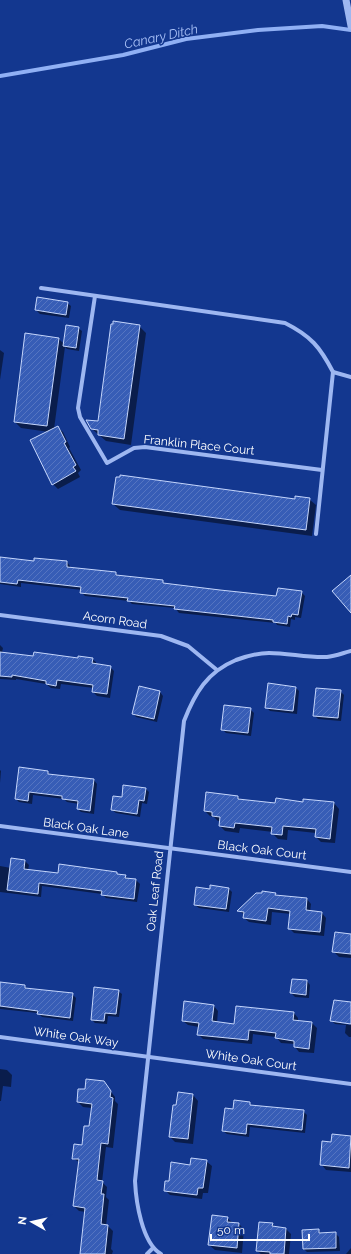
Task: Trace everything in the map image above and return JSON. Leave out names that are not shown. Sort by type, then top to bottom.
[{"type":"street","points":[[346,0],[351,26]]},
{"type":"street","points":[[41,288],[284,324],[299,330],[313,341],[324,355],[333,372],[316,534]]},
{"type":"street","name":"Franklin Place Court","points":[[95,296],[78,408],[80,417],[107,463],[134,448],[145,447],[322,470]]},
{"type":"street","points":[[333,372],[351,377]]},
{"type":"street","name":"Acorn Road","points":[[0,615],[160,636],[188,646],[217,670]]},
{"type":"street","name":"Oak Leaf Road","points":[[153,1248],[140,1216],[134,1181],[184,721],[195,695],[217,670],[252,654],[270,653],[328,657],[351,651]]},
{"type":"street","name":"Black Oak Lane","points":[[0,826],[170,849]]},
{"type":"street","name":"Black Oak Court","points":[[170,849],[351,872]]},
{"type":"street","name":"White Oak Way","points":[[0,1037],[148,1057]]},
{"type":"street","name":"White Oak Court","points":[[148,1057],[351,1084]]},
{"type":"street","points":[[147,1254],[153,1248],[161,1254]]},
{"type":"building","points":[[37,297],[68,302],[66,315],[35,310]]},
{"type":"building","points":[[113,321],[140,325],[124,439],[98,435],[98,430],[91,429],[86,420],[98,421],[111,324],[113,324]]},
{"type":"building","points":[[66,325],[79,327],[76,348],[63,346]]},
{"type":"building","points":[[25,333],[59,338],[47,426],[14,422]]},
{"type":"building","points":[[58,426],[66,442],[64,443],[76,465],[73,467],[76,471],[52,485],[30,440]]},
{"type":"building","points":[[120,475],[295,499],[295,496],[310,498],[306,530],[112,504],[116,477],[120,477]]},
{"type":"building","points":[[0,557],[34,561],[34,558],[67,561],[67,567],[116,572],[116,575],[163,580],[163,583],[220,590],[276,596],[278,588],[302,591],[298,615],[292,614],[291,617],[288,616],[287,624],[273,622],[273,620],[174,609],[175,606],[127,601],[128,598],[80,593],[81,587],[18,580],[17,584],[0,582]]},
{"type":"building","points":[[351,575],[351,613],[332,591]]},
{"type":"building","points":[[0,652],[33,656],[34,652],[78,658],[78,656],[93,658],[92,663],[111,666],[107,694],[92,692],[93,685],[57,680],[56,686],[46,684],[46,681],[12,675],[12,677],[0,676]]},
{"type":"building","points":[[268,683],[296,687],[293,711],[265,708]]},
{"type":"building","points":[[139,686],[160,691],[154,719],[132,714]]},
{"type":"building","points":[[316,688],[341,690],[338,718],[313,716]]},
{"type":"building","points":[[224,705],[251,708],[248,733],[221,730]]},
{"type":"building","points":[[19,767],[48,771],[48,774],[94,779],[90,811],[77,809],[78,801],[62,799],[62,796],[29,792],[28,801],[15,799]]},
{"type":"building","points":[[123,785],[146,788],[144,801],[139,800],[137,814],[111,810],[113,796],[122,797]]},
{"type":"building","points":[[206,792],[238,796],[238,799],[275,803],[276,798],[303,802],[303,799],[334,802],[330,839],[315,837],[316,829],[283,826],[282,835],[271,834],[272,827],[235,823],[234,828],[219,826],[220,817],[212,816],[212,812],[204,811]]},
{"type":"building","points":[[11,858],[25,860],[24,869],[58,873],[59,864],[117,872],[117,874],[126,875],[125,878],[136,879],[134,899],[101,895],[102,891],[39,883],[38,894],[7,890]]},
{"type":"building","points":[[210,885],[229,888],[226,909],[194,905],[196,887],[210,889]]},
{"type":"building","points":[[262,891],[276,893],[275,895],[307,898],[306,910],[322,912],[320,932],[288,929],[290,911],[268,908],[266,921],[243,918],[244,912],[237,911],[256,893],[262,893]]},
{"type":"building","points":[[335,932],[351,934],[351,954],[332,952]]},
{"type":"building","points":[[292,979],[307,980],[306,995],[290,993]]},
{"type":"building","points":[[0,982],[25,985],[25,988],[73,993],[70,1018],[37,1014],[38,1011],[0,1006]]},
{"type":"building","points":[[94,987],[119,990],[116,1014],[105,1013],[104,1021],[91,1020]]},
{"type":"building","points":[[334,1000],[351,1002],[351,1024],[330,1021]]},
{"type":"building","points":[[184,1001],[214,1005],[212,1021],[234,1024],[236,1006],[294,1012],[293,1020],[312,1022],[309,1049],[294,1047],[294,1041],[275,1038],[276,1033],[249,1030],[248,1040],[197,1035],[199,1023],[182,1021]]},
{"type":"building","points":[[86,1079],[104,1081],[111,1091],[110,1097],[113,1098],[108,1144],[101,1143],[97,1180],[103,1181],[101,1194],[104,1194],[101,1224],[108,1225],[105,1254],[80,1254],[85,1208],[73,1206],[79,1159],[72,1159],[74,1144],[82,1145],[84,1126],[89,1126],[92,1104],[77,1102],[78,1089],[85,1089]]},
{"type":"building","points":[[178,1092],[193,1094],[188,1139],[169,1137],[173,1105],[176,1105]]},
{"type":"building","points":[[234,1100],[250,1102],[250,1105],[304,1110],[302,1130],[247,1124],[246,1134],[222,1131],[225,1108],[233,1109]]},
{"type":"building","points":[[332,1134],[351,1136],[349,1168],[320,1165],[322,1141],[331,1142]]},
{"type":"building","points":[[191,1158],[207,1160],[203,1188],[198,1188],[197,1195],[164,1191],[165,1181],[169,1181],[171,1162],[190,1165]]},
{"type":"building","points":[[212,1215],[228,1217],[227,1222],[239,1223],[237,1248],[208,1245]]},
{"type":"building","points":[[259,1222],[273,1223],[272,1226],[286,1228],[284,1254],[270,1254],[270,1252],[256,1251]]},
{"type":"building","points":[[319,1229],[319,1233],[336,1232],[336,1248],[303,1249],[302,1230]]},
{"type":"waterway","name":"Canary Ditch","points":[[0,76],[123,55],[186,39],[258,30],[322,26],[351,30]]}]
